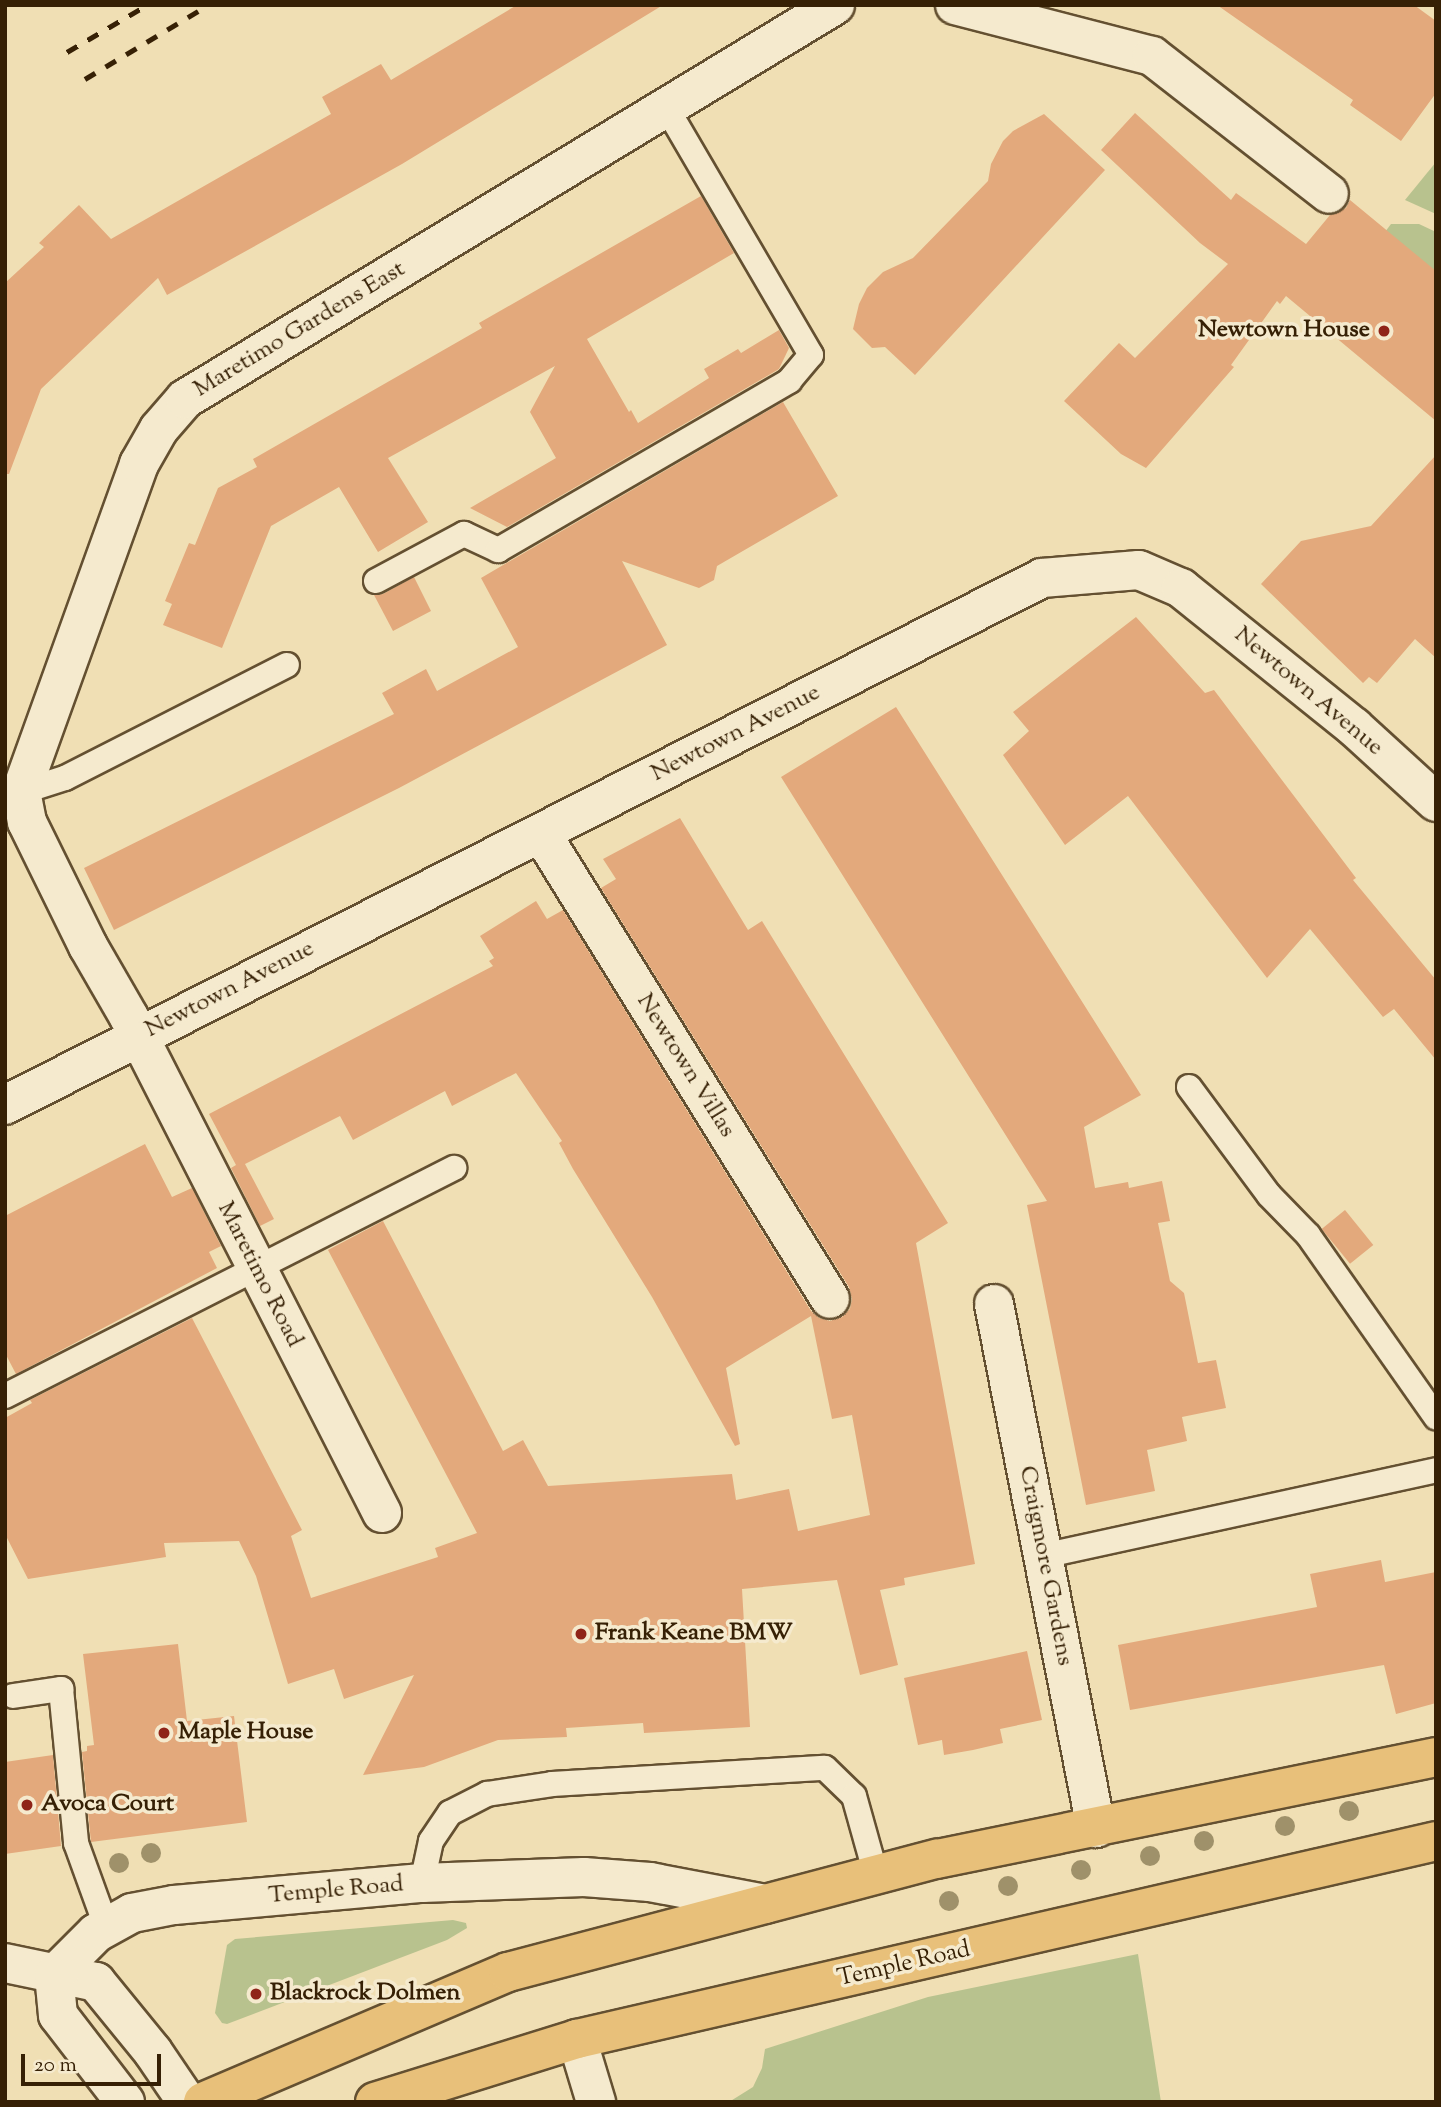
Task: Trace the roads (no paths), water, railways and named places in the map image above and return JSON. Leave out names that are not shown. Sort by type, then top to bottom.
[{"type":"highway","name":"Temple Road","points":[[203,2102],[508,1972],[937,1859],[1436,1758]]},
{"type":"highway","name":"Temple Road","points":[[377,2101],[577,2039],[1436,1841]]},
{"type":"street","name":"Maretimo Gardens East","points":[[21,792],[139,464],[159,429],[186,399],[835,5]]},
{"type":"street","points":[[955,5],[1152,56],[1329,194]]},
{"type":"street","name":"Newtown Avenue","points":[[5,1105],[1042,578],[1139,570],[1181,588],[1354,727],[1436,802]]},
{"type":"street","points":[[21,792],[27,822],[88,947],[139,1037]]},
{"type":"street","name":"Newtown Villas","points":[[541,833],[830,1298]]},
{"type":"street","name":"Maretimo Road","points":[[139,1037],[255,1269],[382,1513]]},
{"type":"street","name":"Craigmore Gardens","points":[[994,1304],[1096,1828]]},
{"type":"street","name":"Temple Road","points":[[54,1975],[106,1926],[132,1913],[174,1905],[422,1883],[584,1877],[650,1882],[765,1904]]},
{"type":"street","points":[[5,1963],[96,1982],[153,2052],[187,2102]]},
{"type":"street","points":[[54,1975],[58,2015],[125,2102]]},
{"type":"street","points":[[577,2039],[596,2102]]},
{"type":"lane","points":[[376,581],[464,534],[498,550],[789,381],[811,355],[667,109]]},
{"type":"lane","points":[[21,792],[65,778],[287,665]]},
{"type":"lane","points":[[1189,1087],[1269,1195],[1308,1235],[1436,1417]]},
{"type":"lane","points":[[5,1396],[454,1168]]},
{"type":"lane","points":[[1043,1556],[1436,1470]]},
{"type":"lane","points":[[13,1696],[61,1689],[76,1843],[106,1926]]},
{"type":"lane","points":[[422,1883],[431,1840],[450,1812],[486,1794],[552,1784],[825,1768],[854,1796],[876,1875]]},
{"type":"railway","points":[[67,52],[147,5]]},
{"type":"railway","points":[[85,79],[208,5]]},
{"type":"place","name":"Newtown House","points":[[1384,331]]},
{"type":"place","name":"Frank Keane BMW","points":[[581,1634]]},
{"type":"place","name":"Maple House","points":[[164,1733]]},
{"type":"place","name":"Avoca Court","points":[[27,1805]]},
{"type":"place","name":"Blackrock Dolmen","points":[[256,1994]]}]
